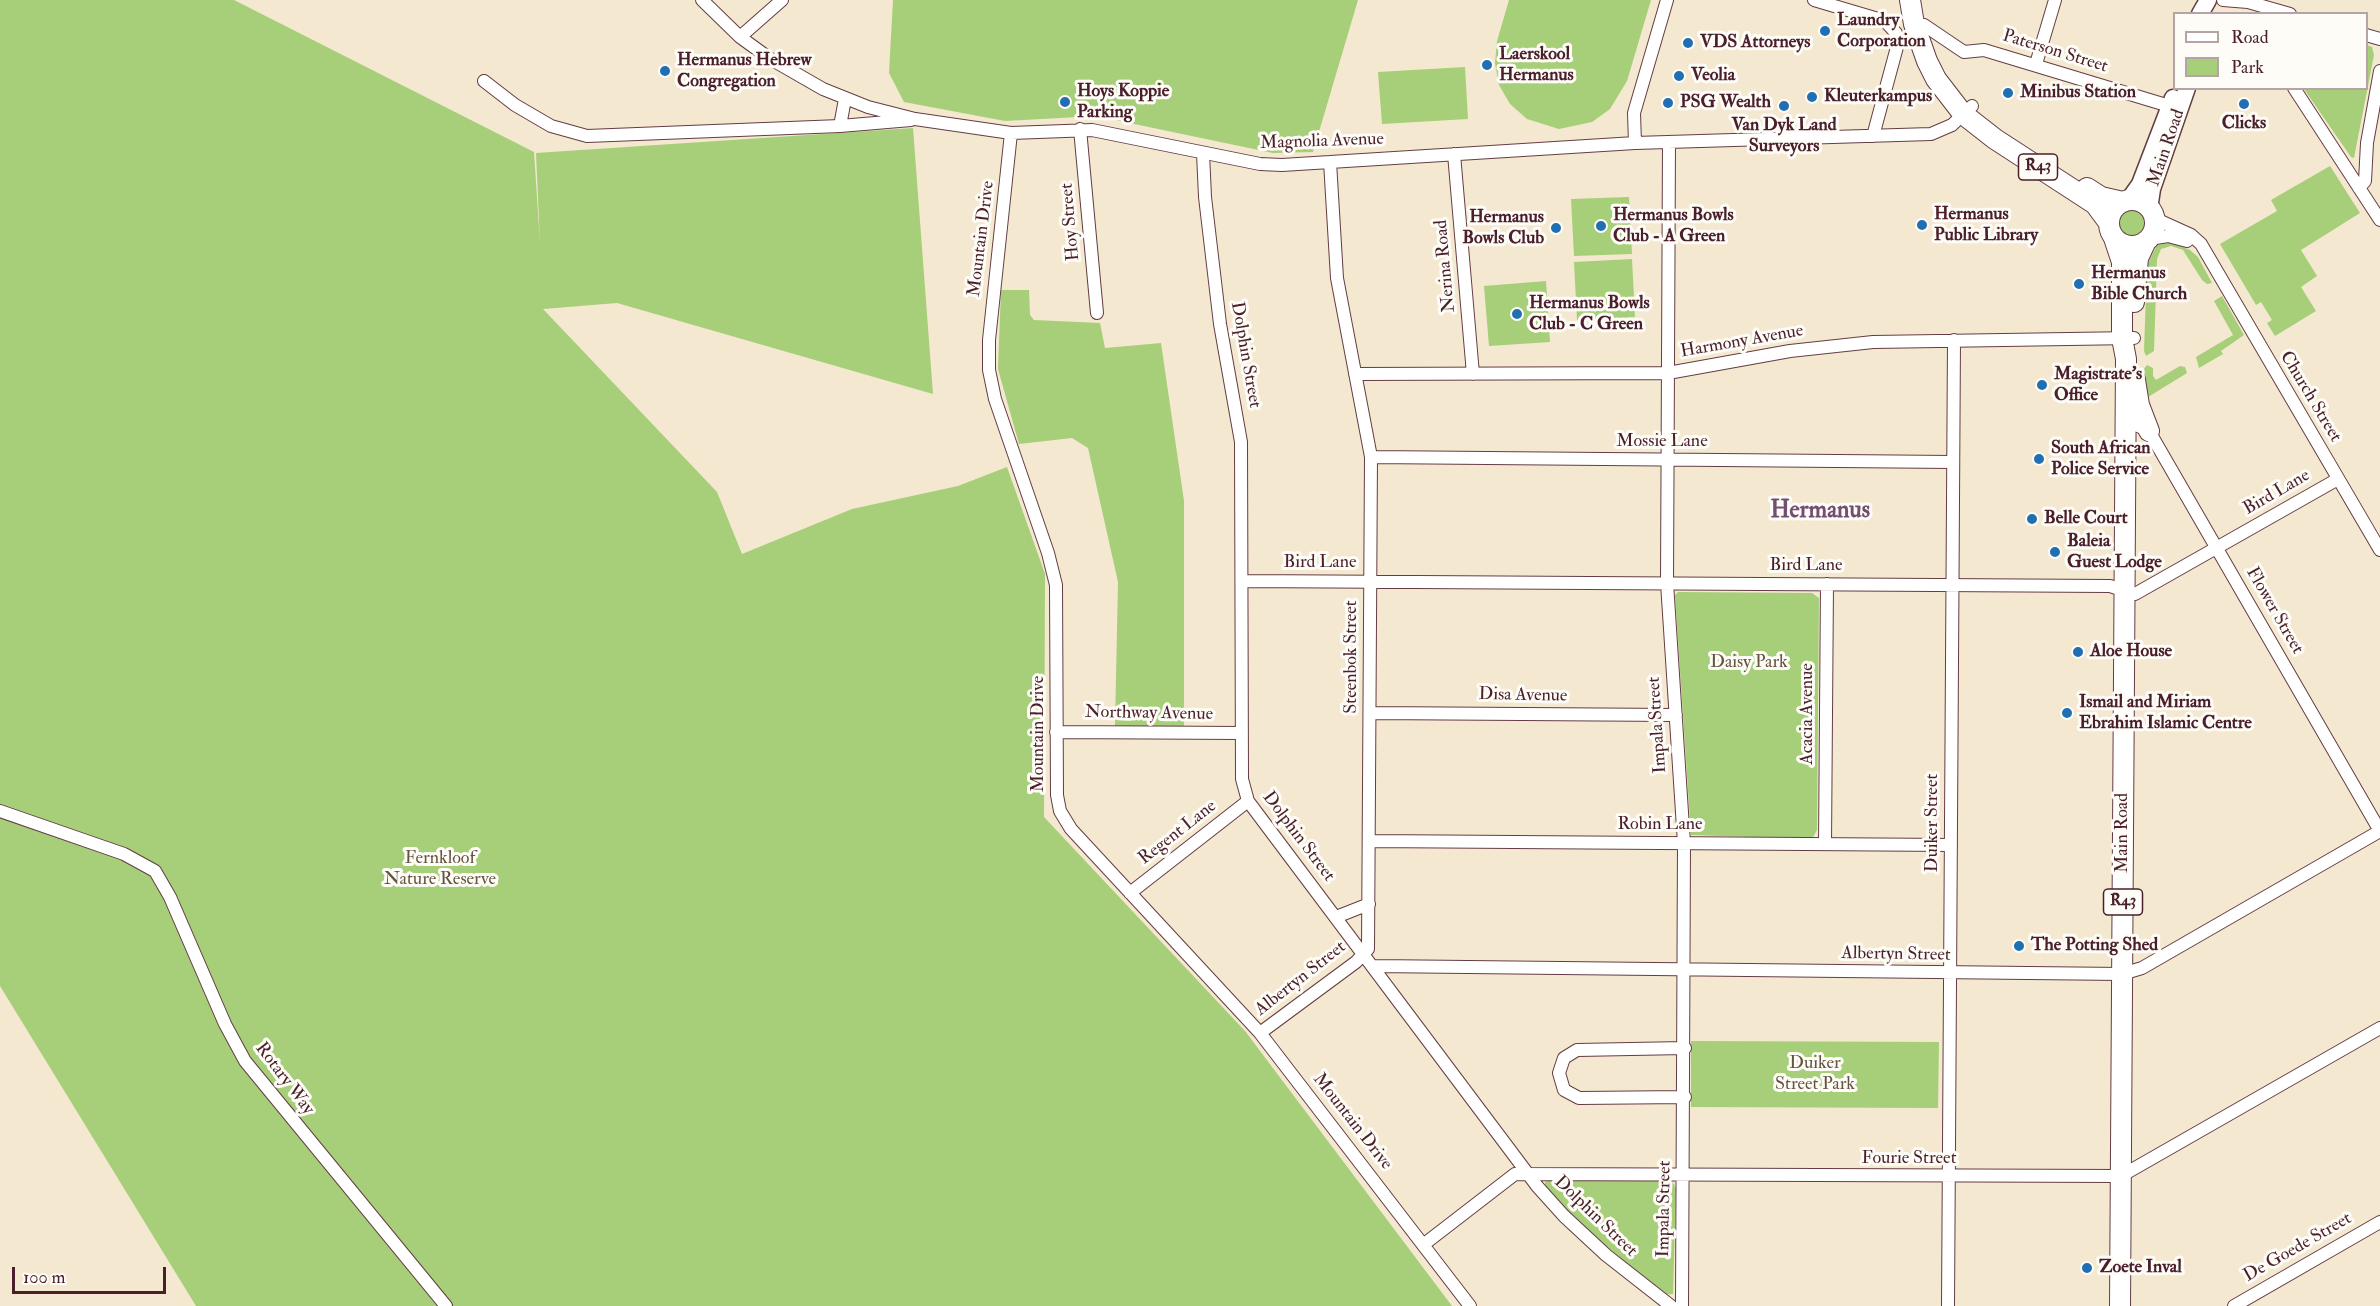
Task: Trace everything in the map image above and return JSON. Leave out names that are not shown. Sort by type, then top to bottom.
[{"type":"main road","name":"R43","points":[[1910,0],[1914,24],[1927,61],[1936,78],[1995,139],[2095,204],[2112,230]]},
{"type":"main road","name":"R43","points":[[1919,0],[1924,25],[1943,68],[1967,110],[1990,122],[2093,192],[2125,202]]},
{"type":"main road","name":"Main Road","points":[[2120,1306],[2126,359],[2137,264],[2140,248],[2147,240],[2155,223],[2150,210],[2152,189],[2175,108],[2176,90]]},
{"type":"main road","name":"Main Road","points":[[2128,338],[2122,262],[2112,230],[2114,209],[2125,202],[2140,184],[2175,108],[2186,90]]},
{"type":"main road","name":"Main Road","points":[[2125,202],[2140,202],[2150,210]]},
{"type":"main road","points":[[2112,230],[2129,246],[2147,240]]},
{"type":"main road","points":[[2128,338],[2136,395],[2149,431]]},
{"type":"street","name":"Magnolia Avenue","points":[[702,0],[740,37],[793,73],[846,99],[915,119],[1011,133],[1080,129],[1260,164],[1330,162],[1635,142],[1935,134],[1952,125],[1967,110]]},
{"type":"street","points":[[740,37],[782,0]]},
{"type":"street","points":[[1635,142],[1634,113],[1667,0]]},
{"type":"street","points":[[1814,0],[1880,20],[1893,29],[1897,42],[1874,136]]},
{"type":"street","points":[[2036,64],[2055,0]]},
{"type":"street","points":[[2224,0],[2235,4],[2243,12]]},
{"type":"street","points":[[2224,0],[2248,2],[2283,12]]},
{"type":"street","name":"Paterson Street","points":[[1924,25],[1964,52],[1984,50],[2175,108]]},
{"type":"street","points":[[2359,188],[2365,181],[2367,143],[2380,71]]},
{"type":"street","points":[[484,81],[515,105],[551,126],[587,136],[899,123],[915,119]]},
{"type":"street","points":[[2295,90],[2380,220]]},
{"type":"street","points":[[840,126],[846,99]]},
{"type":"street","name":"Hoy Street","points":[[1080,129],[1097,313]]},
{"type":"street","name":"Mountain Drive","points":[[1011,133],[1010,160],[989,340],[989,370],[995,399],[1054,574],[1057,615],[1057,795],[1060,811],[1071,829],[1260,1033],[1470,1306]]},
{"type":"street","name":"Impala Street","points":[[1669,142],[1667,584],[1684,843],[1685,1048],[1682,1306]]},
{"type":"street","name":"Dolphin Street","points":[[1203,153],[1205,197],[1220,324],[1241,442],[1242,779],[1248,801],[1529,1174],[1564,1216],[1606,1255],[1671,1306]]},
{"type":"street","name":"Nerina Road","points":[[1454,154],[1473,374]]},
{"type":"street","name":"Steenbok Street","points":[[1330,162],[1337,278],[1371,457],[1369,904],[1368,949],[1364,953]]},
{"type":"street","name":"Church Street","points":[[2150,210],[2163,223],[2197,240],[2380,550]]},
{"type":"street","name":"Church Street","points":[[2147,240],[2168,236],[2183,238],[2210,262]]},
{"type":"street","name":"Harmony Avenue","points":[[1355,374],[1668,374],[1807,348],[1873,342],[2128,338]]},
{"type":"street","name":"Duiker Street","points":[[1948,1306],[1954,340]]},
{"type":"street","points":[[2125,428],[2139,426],[2149,431]]},
{"type":"street","name":"Flower Street","points":[[2149,431],[2380,831]]},
{"type":"street","name":"Mossie Lane","points":[[1371,457],[1953,462]]},
{"type":"street","name":"Bird Lane","points":[[1242,581],[2110,586],[2135,594],[2338,479]]},
{"type":"street","name":"Acacia Avenue","points":[[1825,844],[1827,584]]},
{"type":"street","name":"Disa Avenue","points":[[1370,712],[1676,715]]},
{"type":"street","name":"Northway Avenue","points":[[1056,732],[1242,733]]},
{"type":"street","name":"Regent Lane","points":[[1130,893],[1248,801]]},
{"type":"street","name":"Rotary Way","points":[[0,811],[124,854],[155,872],[170,897],[225,1024],[245,1061],[446,1306]]},
{"type":"street","name":"Albertyn Street","points":[[1374,966],[2122,974],[2142,968],[2380,831]]},
{"type":"street","name":"Robin Lane","points":[[1369,841],[1951,845]]},
{"type":"street","points":[[1336,917],[1369,904]]},
{"type":"street","name":"Albertyn Street","points":[[1260,1033],[1356,962],[1364,953]]},
{"type":"street","name":"Fourie Street","points":[[1423,1245],[1515,1174],[2121,1176],[2380,1028]]},
{"type":"street","points":[[1684,1097],[1579,1098],[1564,1090],[1559,1073],[1564,1058],[1577,1050],[1685,1048]]},
{"type":"street","name":"De Goede Street","points":[[2234,1306],[2380,1221]]},
{"type":"green space","name":"Fernkloof Nature Reserve","points":[[0,0],[234,0],[534,152],[540,243],[536,153],[913,128],[933,394],[617,303],[543,309],[717,492],[742,554],[852,509],[958,486],[1007,467],[1045,574],[1044,817],[1245,1031],[1452,1306],[196,1306],[0,986]]},
{"type":"green space","points":[[893,0],[1358,0],[1313,152],[1273,153],[1096,116],[1005,121],[904,102],[889,73]]},
{"type":"green space","points":[[1509,0],[1651,0],[1627,81],[1610,109],[1592,122],[1559,129],[1527,119],[1510,104],[1499,85],[1495,63],[1497,41]]},
{"type":"green space","points":[[2368,45],[2372,47],[2374,55],[2368,86]]},
{"type":"green space","points":[[1465,67],[1468,119],[1382,124],[1378,72]]},
{"type":"green space","points":[[2305,90],[2367,90],[2354,158],[2351,157]]},
{"type":"green space","points":[[2330,166],[2360,213],[2301,250],[2317,276],[2301,287],[2316,311],[2275,336],[2267,323],[2272,320],[2261,302],[2256,305],[2220,244],[2277,211],[2271,200]]},
{"type":"green space","name":"Hermanus Bowls Club - A Green","points":[[1629,197],[1632,254],[1574,256],[1571,199]]},
{"type":"green space","points":[[2132,210],[2141,214],[2145,223],[2141,232],[2132,236],[2123,232],[2119,223],[2123,214]]},
{"type":"green space","points":[[2172,242],[2190,250],[2198,257],[2212,283],[2207,284],[2202,280],[2183,250],[2171,246],[2161,249],[2157,259],[2154,351],[2146,356],[2144,351],[2147,265],[2157,245]]},
{"type":"green space","points":[[1632,259],[1635,317],[1577,320],[1574,262]]},
{"type":"green space","name":"Hermanus Bowls Club - C Green","points":[[1546,281],[1550,342],[1489,346],[1484,286]]},
{"type":"green space","points":[[1001,290],[1029,290],[1030,315],[1034,320],[1100,323],[1105,348],[1161,343],[1184,501],[1184,727],[1115,726],[1118,582],[1088,448],[1072,438],[1019,444],[998,369]]},
{"type":"green space","points":[[2222,296],[2244,335],[2221,351],[2223,354],[2199,368],[2196,357],[2233,335],[2214,301]]},
{"type":"green space","points":[[2147,365],[2153,368],[2153,376],[2156,380],[2180,366],[2185,367],[2187,373],[2148,397],[2145,394],[2144,369]]},
{"type":"green space","name":"Daisy Park","points":[[1678,592],[1812,593],[1819,598],[1817,830],[1812,839],[1691,835],[1675,595]]},
{"type":"green space","name":"Duiker Street Park","points":[[1691,1041],[1939,1042],[1938,1108],[1691,1107]]},
{"type":"green space","points":[[1552,1179],[1670,1181],[1674,1184],[1676,1189],[1673,1294],[1663,1295],[1580,1223],[1545,1186],[1545,1182]]},
{"type":"place","name":"Laundry Corporation","points":[[1825,31]]},
{"type":"place","name":"VDS Attorneys","points":[[1688,43]]},
{"type":"place","name":"Laerskool Hermanus","points":[[1487,65]]},
{"type":"place","name":"Hermanus Hebrew Congregation","points":[[665,71]]},
{"type":"place","name":"Veolia","points":[[1679,76]]},
{"type":"place","name":"Minibus Station","points":[[2008,93]]},
{"type":"place","name":"Kleuterkampus","points":[[1812,97]]},
{"type":"place","name":"Hoys Koppie Parking","points":[[1065,102]]},
{"type":"place","name":"PSG Wealth","points":[[1668,103]]},
{"type":"place","name":"Clicks","points":[[2244,104]]},
{"type":"place","name":"Van Dyk Land Surveyors","points":[[1784,106]]},
{"type":"place","name":"Hermanus Public Library","points":[[1922,225]]},
{"type":"place","name":"Hermanus Bowls Club - A Green","points":[[1601,226]]},
{"type":"place","name":"Hermanus Bowls Club","points":[[1556,228]]},
{"type":"place","name":"Hermanus Bible Church","points":[[2079,284]]},
{"type":"place","name":"Hermanus Bowls Club - C Green","points":[[1517,314]]},
{"type":"place","name":"Magistrate's Office","points":[[2042,385]]},
{"type":"place","name":"South African Police Service","points":[[2039,459]]},
{"type":"place","name":"Belle Court","points":[[2032,519]]},
{"type":"place","name":"Baleia Guest Lodge","points":[[2055,552]]},
{"type":"place","name":"Aloe House","points":[[2078,652]]},
{"type":"place","name":"Ismail and Miriam Ebrahim Islamic Centre","points":[[2067,713]]},
{"type":"place","name":"The Potting Shed","points":[[2019,946]]},
{"type":"place","name":"Zoete Inval","points":[[2087,1268]]},
{"type":"district","name":"Hermanus","points":[[1820,512]]}]
